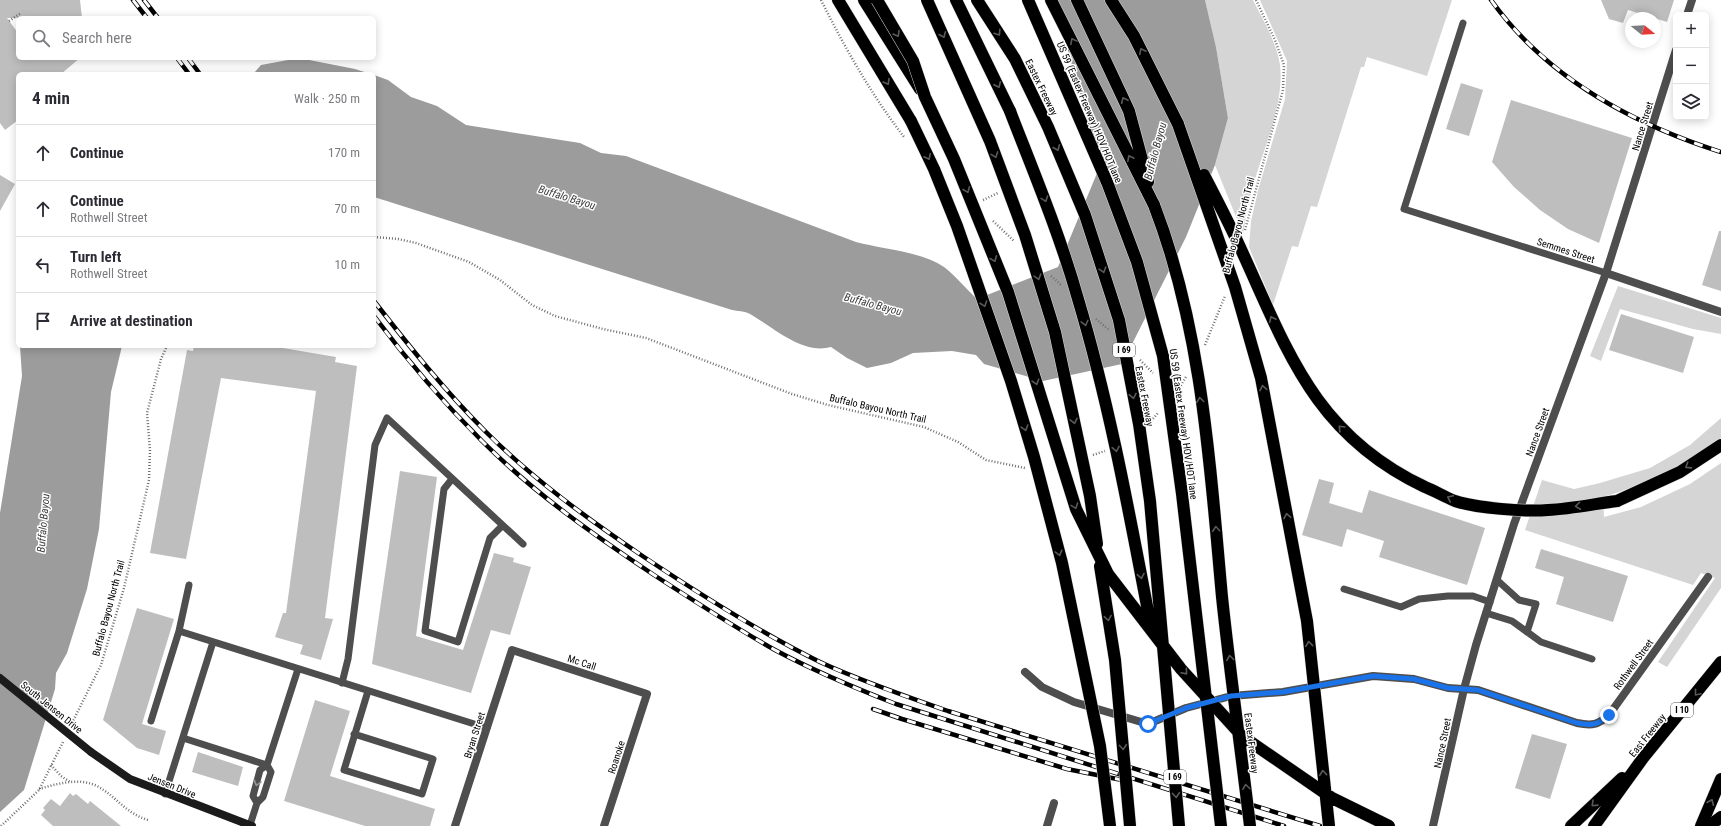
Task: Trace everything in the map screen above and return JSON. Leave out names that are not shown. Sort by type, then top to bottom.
[{"type":"highway","points":[[838,0],[911,122],[934,169],[957,226],[1011,381],[1034,457],[1062,563],[1100,746],[1110,826]]},
{"type":"highway","points":[[864,0],[925,97]]},
{"type":"highway","points":[[877,0],[913,61],[925,97],[954,159],[1008,292],[1076,509],[1108,574],[1181,669],[1242,736],[1332,798],[1390,826]]},
{"type":"highway","points":[[927,0],[990,141],[1025,235],[1055,332],[1090,496],[1114,653],[1130,826]]},
{"type":"highway","points":[[956,0],[1010,111],[1045,200],[1078,299],[1114,439],[1171,729]]},
{"type":"highway","name":"Eastex Freeway","points":[[977,0],[1015,59],[1048,127],[1086,215],[1119,320],[1139,424],[1150,501],[1179,826]]},
{"type":"highway","name":"US 59 (Eastex Freeway) HOV/HOT lane","points":[[1028,0],[1107,182],[1137,262],[1163,356],[1183,502],[1221,826]]},
{"type":"highway","name":"Eastex Freeway","points":[[1051,0],[1154,205],[1168,242],[1191,332],[1210,469],[1224,612],[1250,826]]},
{"type":"highway","points":[[1077,0],[1129,111],[1154,205]]},
{"type":"highway","points":[[1111,0],[1134,36],[1239,244],[1270,315],[1295,366],[1317,400],[1342,429],[1369,453],[1403,476],[1456,501],[1503,509],[1548,510],[1617,500],[1680,472],[1721,445]]},
{"type":"highway","points":[[1178,124],[1235,287],[1261,378],[1307,621],[1329,826]]},
{"type":"highway","name":"East Freeway","points":[[1594,826],[1643,758],[1721,662]]},
{"type":"highway","points":[[1571,826],[1643,758]]},
{"type":"highway","points":[[1701,826],[1721,779]]},
{"type":"highway","points":[[1708,826],[1721,817]]},
{"type":"main road","name":"South Jensen Drive","points":[[0,678],[91,752]]},
{"type":"main road","name":"Jensen Drive","points":[[91,752],[114,770],[130,779],[237,824],[251,826]]},
{"type":"street","points":[[1688,12],[1692,0]]},
{"type":"street","name":"Nance Street","points":[[1434,826],[1464,689],[1486,613],[1514,524],[1606,273],[1673,60]]},
{"type":"street","name":"Semmes Street","points":[[1606,273],[1721,312]]},
{"type":"street","name":"Rothwell Street","points":[[1464,689],[1478,690],[1577,723],[1591,726],[1601,723],[1609,715],[1708,577]]},
{"type":"street","name":"Mc Call","points":[[512,650],[647,694]]},
{"type":"street","name":"Bryan Street","points":[[455,826],[512,650]]},
{"type":"street","points":[[1025,672],[1042,687],[1074,702],[1148,724],[1186,708],[1231,696],[1283,692],[1373,676],[1414,679],[1448,688],[1464,689]]},
{"type":"street","name":"Roanoke","points":[[604,826],[647,694]]},
{"type":"street","points":[[1047,826],[1054,803]]},
{"type":"lane","name":"Semmes Street","points":[[1463,23],[1404,209],[1606,273]]},
{"type":"lane","points":[[342,683],[348,659],[374,445],[387,418],[523,544]]},
{"type":"lane","points":[[452,479],[444,489],[425,631],[458,642],[490,538],[502,526]]},
{"type":"lane","points":[[1497,580],[1519,600],[1536,604],[1527,632]]},
{"type":"lane","points":[[151,721],[180,631],[189,585]]},
{"type":"lane","points":[[1344,590],[1401,607],[1419,599],[1448,596],[1473,596],[1490,602]]},
{"type":"lane","points":[[1486,613],[1512,621],[1541,642],[1592,659]]},
{"type":"lane","points":[[180,631],[487,728]]},
{"type":"lane","points":[[166,794],[213,642]]},
{"type":"lane","points":[[251,826],[257,803],[253,796],[260,770],[267,765],[298,669]]},
{"type":"lane","points":[[354,734],[433,758],[422,794],[344,770],[354,734],[368,691]]},
{"type":"lane","points":[[183,738],[267,765]]},
{"type":"path","points":[[821,0],[843,44],[880,105],[904,137]]},
{"type":"path","name":"Buffalo Bayou North Trail","points":[[1245,233],[1252,202],[1277,117],[1283,90],[1284,71],[1284,65],[1275,40],[1256,0]]},
{"type":"path","points":[[16,16],[21,13]]},
{"type":"path","points":[[9,21],[16,16]]},
{"type":"path","name":"Buffalo Bayou North Trail","points":[[376,237],[398,239],[416,243],[469,262],[500,280],[532,305],[555,316],[603,329],[646,338],[792,394],[828,405],[924,427],[958,442],[986,460],[1029,469]]},
{"type":"path","points":[[1201,352],[1227,291]]},
{"type":"path","name":"Buffalo Bayou North Trail","points":[[70,728],[101,665],[124,588],[149,480],[150,450],[148,413],[161,359],[166,348]]},
{"type":"path","points":[[1179,389],[1190,370]]},
{"type":"path","points":[[1148,425],[1161,410]]},
{"type":"path","points":[[1092,455],[1112,448]]},
{"type":"path","points":[[1,826],[39,790],[66,735]]},
{"type":"path","points":[[50,765],[61,776],[70,782]]},
{"type":"path","points":[[39,790],[70,782],[86,783],[97,786],[125,809],[148,820]]},
{"type":"shaded area","points":[[1205,0],[1253,0],[1273,40],[1280,65],[1281,81],[1279,98],[1254,182],[1243,234],[1215,165],[1228,118],[1216,47]]},
{"type":"shaded area","points":[[1260,0],[1452,0],[1427,76],[1367,57],[1364,67],[1361,67],[1317,207],[1311,206],[1298,247],[1292,246],[1273,305],[1249,247],[1251,221],[1259,187],[1285,99],[1287,61]]},
{"type":"shaded area","points":[[1618,286],[1721,318],[1721,334],[1693,329],[1620,309],[1601,361],[1590,356]]},
{"type":"shaded area","points":[[1721,418],[1721,438],[1707,448],[1665,473],[1635,486],[1603,497],[1604,517],[1641,507],[1690,484],[1721,463],[1721,588],[1667,667],[1658,662],[1715,578],[1701,573],[1693,585],[1525,530],[1542,480],[1574,489],[1650,468],[1690,445]]},
{"type":"water","name":"Buffalo Bayou","points":[[1054,0],[1205,0],[1216,47],[1228,118],[1215,165],[1186,237],[1122,364],[1043,381],[984,364],[976,355],[952,351],[913,353],[891,363],[867,368],[847,358],[831,347],[809,347],[799,344],[748,313],[732,310],[376,198],[376,76],[388,80],[411,97],[437,106],[466,125],[580,143],[601,153],[626,156],[856,242],[914,254],[925,258],[944,267],[953,274],[977,299],[1058,267],[1100,166]]},
{"type":"water","points":[[288,60],[309,60],[365,72],[255,72],[261,65]]},
{"type":"water","name":"Buffalo Bayou","points":[[20,348],[122,348],[111,392],[99,529],[87,589],[67,653],[56,673],[55,689],[24,790],[0,812],[0,513],[22,376]]},
{"type":"building","points":[[0,0],[80,0],[82,16],[16,16],[16,18],[7,18],[16,30],[16,60],[78,60],[63,72],[16,72],[16,122],[5,130],[0,123]]},
{"type":"building","points":[[1601,0],[1674,0],[1667,22],[1661,20],[1661,12],[1634,12],[1628,10],[1627,12],[1625,12],[1623,23],[1609,19]]},
{"type":"building","points":[[1461,83],[1483,90],[1469,136],[1446,129]]},
{"type":"building","points":[[1511,100],[1632,138],[1599,243],[1568,229],[1540,210],[1514,187],[1492,162]]},
{"type":"building","points":[[0,175],[15,184],[0,211]]},
{"type":"building","points":[[1719,231],[1721,231],[1721,291],[1702,285]]},
{"type":"building","points":[[1621,314],[1694,337],[1683,373],[1609,350]]},
{"type":"building","points":[[194,348],[283,348],[336,357],[335,362],[357,366],[325,618],[333,619],[321,660],[300,654],[303,645],[275,637],[283,613],[286,613],[316,391],[221,378],[186,559],[150,553],[187,350],[193,351]]},
{"type":"building","points":[[400,471],[437,477],[416,636],[463,650],[494,553],[514,558],[513,562],[531,567],[510,635],[491,630],[471,693],[372,664]]},
{"type":"building","points":[[1319,479],[1334,483],[1329,503],[1362,513],[1369,490],[1485,528],[1467,585],[1379,557],[1384,541],[1347,529],[1342,547],[1302,535]]},
{"type":"building","points":[[1541,549],[1628,576],[1613,622],[1556,604],[1564,577],[1535,568]]},
{"type":"building","points":[[137,608],[174,619],[142,724],[166,731],[159,755],[137,748],[103,720]]},
{"type":"building","points":[[315,700],[350,711],[330,776],[435,809],[430,826],[365,826],[284,801]]},
{"type":"building","points":[[1532,734],[1567,744],[1550,799],[1515,788]]},
{"type":"building","points":[[198,752],[243,767],[238,786],[192,772]]},
{"type":"building","points":[[70,793],[73,796],[76,794],[88,804],[90,801],[121,826],[53,826],[41,815],[45,810],[43,808],[51,799],[60,806]]},
{"type":"railway","points":[[133,0],[145,16]]},
{"type":"railway","points":[[144,0],[156,16]]},
{"type":"railway","points":[[1491,0],[1513,27],[1538,52],[1565,75],[1624,112],[1688,141],[1721,152]]},
{"type":"railway","points":[[178,60],[188,72]]},
{"type":"railway","points":[[190,60],[198,72]]},
{"type":"railway","points":[[376,304],[456,401],[504,450],[542,483],[644,557],[753,626],[820,662],[851,676],[948,711],[1320,826]]},
{"type":"railway","points":[[376,319],[412,365],[453,411],[502,460],[543,496],[587,529],[654,575],[714,614],[775,650],[835,679],[896,704],[1284,826]]},
{"type":"railway","points":[[873,709],[1067,769],[1122,780]]},
{"type":"route","points":[[1148,724],[1186,708],[1231,696],[1283,692],[1373,676],[1414,679],[1448,688],[1478,690],[1577,723],[1591,726],[1601,723],[1609,715]]}]
